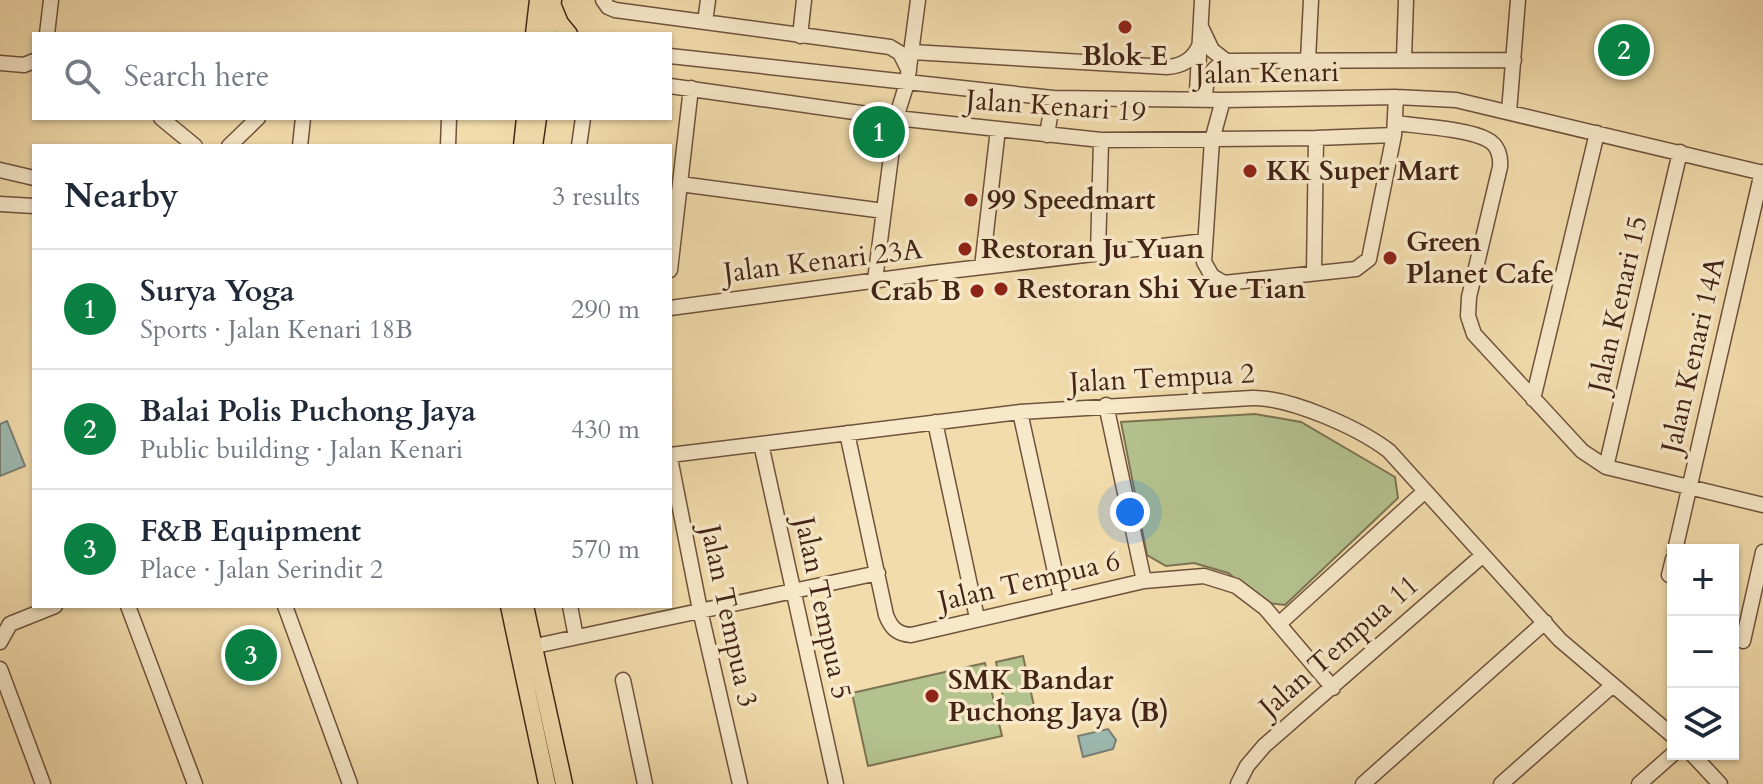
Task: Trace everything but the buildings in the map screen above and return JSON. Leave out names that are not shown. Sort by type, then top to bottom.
[{"type":"main road","points":[[535,32],[548,2]]},
{"type":"main road","points":[[548,2],[548,32]]},
{"type":"main road","points":[[548,2],[567,32]]},
{"type":"main road","points":[[523,120],[526,144]]},
{"type":"main road","points":[[526,144],[537,120]]},
{"type":"main road","points":[[510,608],[526,648],[564,784]]},
{"type":"main road","points":[[525,608],[526,648],[547,784]]},
{"type":"street","points":[[47,32],[51,0]]},
{"type":"street","points":[[603,0],[615,10],[890,47],[900,53],[908,77]]},
{"type":"street","points":[[705,22],[708,0]]},
{"type":"street","points":[[800,36],[804,0]]},
{"type":"street","points":[[875,280],[896,118],[908,77],[918,0]]},
{"type":"street","points":[[1201,100],[1199,46],[1202,0]]},
{"type":"street","points":[[1308,60],[1311,0]]},
{"type":"street","points":[[1404,59],[1406,0]]},
{"type":"street","points":[[1509,112],[1518,0]]},
{"type":"street","points":[[1201,25],[1212,50],[1226,61]]},
{"type":"street","points":[[890,47],[907,38],[915,26]]},
{"type":"street","points":[[912,52],[1167,67],[1193,57],[1199,46]]},
{"type":"street","name":"Jalan Kenari","points":[[672,56],[908,77],[1053,98],[1223,100],[1396,97],[1456,100],[1762,172]]},
{"type":"street","points":[[1201,100],[1212,70],[1226,61],[1514,60]]},
{"type":"street","points":[[0,63],[15,66],[32,62]]},
{"type":"street","name":"Jalan Kenari 19","points":[[672,86],[896,118],[1101,140],[1316,138],[1395,129]]},
{"type":"street","points":[[672,253],[691,88]]},
{"type":"street","points":[[1223,100],[1212,140],[1205,241],[1207,269],[1224,283],[1356,269],[1369,259],[1395,129],[1396,97]]},
{"type":"street","points":[[1047,135],[1053,98]]},
{"type":"street","points":[[163,120],[193,144]]},
{"type":"street","points":[[231,144],[256,120]]},
{"type":"street","points":[[300,144],[303,120]]},
{"type":"street","points":[[448,144],[449,120]]},
{"type":"street","points":[[579,144],[583,120]]},
{"type":"street","points":[[982,267],[998,129]]},
{"type":"street","points":[[1395,129],[1487,139],[1495,146],[1501,158],[1500,167],[1469,297],[1468,316],[1474,334],[1582,451],[1606,467],[1763,505]]},
{"type":"street","points":[[1533,399],[1597,133]]},
{"type":"street","points":[[1314,273],[1316,138]]},
{"type":"street","points":[[1098,254],[1101,140]]},
{"type":"street","name":"Jalan Kenari 15","points":[[1606,467],[1680,152]]},
{"type":"street","points":[[0,170],[32,178]]},
{"type":"street","name":"Jalan Kenari 14A","points":[[1676,544],[1762,172]]},
{"type":"street","points":[[680,184],[884,211]]},
{"type":"street","points":[[1,209],[32,206]]},
{"type":"street","name":"Jalan Kenari 23A","points":[[672,308],[1205,241]]},
{"type":"street","name":"Jalan Tempua 2","points":[[672,456],[1020,412],[1264,397],[1290,403],[1381,445],[1560,640],[1667,731]]},
{"type":"street","points":[[1106,405],[1144,581]]},
{"type":"street","points":[[1020,412],[1061,599]]},
{"type":"street","points":[[935,422],[977,618]]},
{"type":"street","name":"Jalan Tempua 6","points":[[847,433],[886,615],[894,630],[901,634],[911,635],[1144,581],[1187,576],[1219,580],[1250,595],[1280,623],[1333,688]]},
{"type":"street","name":"Jalan Tempua 5","points":[[761,444],[836,784]]},
{"type":"street","name":"Jalan Tempua 3","points":[[672,466],[700,610],[740,784]]},
{"type":"street","points":[[1280,623],[1425,491]]},
{"type":"street","points":[[1743,641],[1763,552]]},
{"type":"street","name":"Jalan Tempua 11","points":[[1238,784],[1247,766],[1264,746],[1483,555]]},
{"type":"street","points":[[526,648],[878,573]]},
{"type":"street","points":[[0,642],[10,624],[50,608]]},
{"type":"street","points":[[129,608],[195,784]]},
{"type":"street","points":[[286,608],[350,784]]},
{"type":"street","points":[[570,608],[576,637]]},
{"type":"street","points":[[1363,784],[1545,622]]},
{"type":"street","points":[[0,669],[43,784]]},
{"type":"street","points":[[623,680],[645,784]]},
{"type":"street","points":[[1501,784],[1613,685]]},
{"type":"street","points":[[1639,784],[1667,759]]},
{"type":"street","points":[[1698,760],[1720,784]]},
{"type":"green space","points":[[1255,414],[1301,422],[1395,477],[1398,498],[1285,605],[1267,603],[1228,573],[1194,563],[1166,566],[1147,555],[1121,422]]},
{"type":"green space","points":[[1023,656],[1034,706],[1006,712],[996,662]]},
{"type":"green space","points":[[985,663],[1002,736],[868,766],[852,693]]},
{"type":"water","points":[[7,421],[25,466],[0,476],[0,424]]},
{"type":"water","points":[[1108,729],[1116,740],[1113,749],[1083,757],[1078,736]]},
{"type":"place","name":"Blok E","points":[[1125,27]]},
{"type":"place","name":"Balai Polis Puchong Jaya","points":[[1624,50]]},
{"type":"place","name":"Surya Yoga","points":[[879,132]]},
{"type":"place","name":"KK Super Mart","points":[[1250,171]]},
{"type":"place","name":"99 Speedmart","points":[[971,200]]},
{"type":"place","name":"Restoran Ju Yuan","points":[[965,249]]},
{"type":"place","name":"Green Planet Cafe","points":[[1390,258]]},
{"type":"place","name":"Restoran Shi Yue Tian","points":[[1001,289]]},
{"type":"place","name":"Crab B","points":[[977,291]]},
{"type":"place","name":"F&B Equipment","points":[[251,655]]},
{"type":"place","name":"SMK Bandar Puchong Jaya (B)","points":[[932,696]]}]
